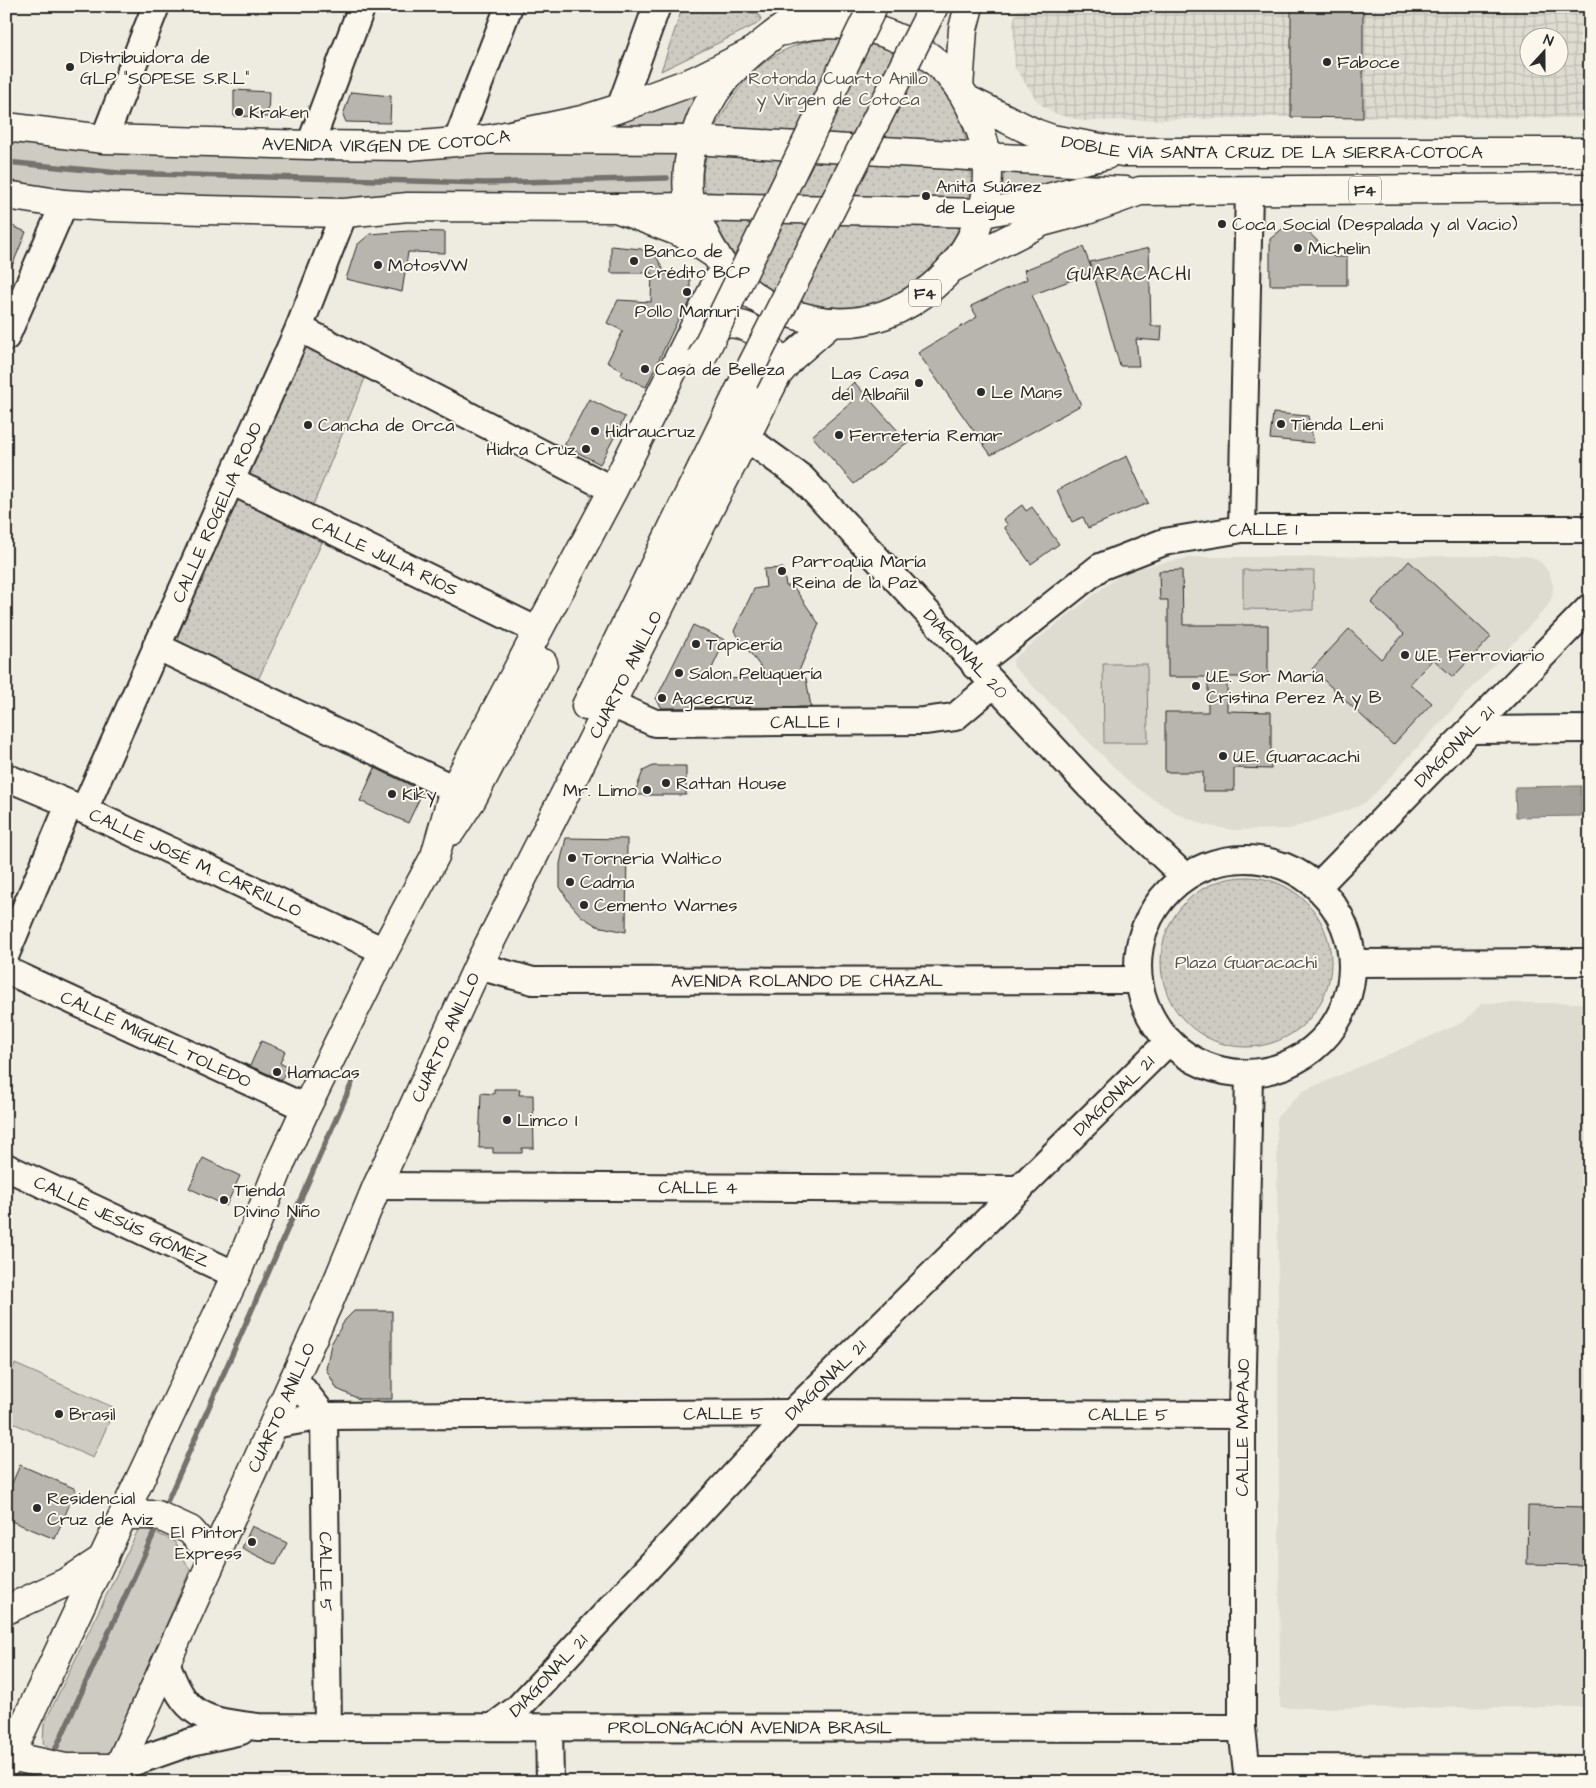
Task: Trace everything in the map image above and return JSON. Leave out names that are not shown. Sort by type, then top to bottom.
[{"type":"main road","name":"F4","points":[[779,32],[812,25],[848,26],[883,32],[929,55],[947,70],[962,93],[981,131],[987,158],[988,187],[983,213],[970,242],[952,268],[927,292],[891,313],[857,321],[832,322],[803,318],[775,308],[749,293],[720,261],[691,207],[686,173],[693,140],[724,80],[752,52],[811,6]]},
{"type":"main road","points":[[114,1775],[13,1759],[236,1275],[282,1160],[306,1108],[384,951],[435,856],[472,799],[693,353],[873,6]]},
{"type":"main road","points":[[928,6],[947,6]]},
{"type":"main road","points":[[478,966],[531,822],[744,381],[934,6]]},
{"type":"main road","name":"F4","points":[[962,93],[963,29],[970,6]]},
{"type":"main road","name":"AVENIDA VIRGEN DE COTOCA","points":[[6,127],[104,140],[409,146],[491,139],[582,120],[620,108],[694,80],[752,52]]},
{"type":"main road","name":"DOBLE VÍA SANTA CRUZ DE LA SIERRA-COTOCA","points":[[962,93],[1052,139],[1123,152],[1590,152]]},
{"type":"main road","points":[[491,139],[693,140],[1073,162],[1123,152]]},
{"type":"main road","name":"DOBLE VÍA SANTA CRUZ DE LA SIERRA-COTOCA","points":[[952,268],[1042,222],[1087,210],[1140,191],[1590,188]]},
{"type":"main road","points":[[6,195],[64,204],[110,207],[344,213],[408,207],[691,207],[983,213],[1010,208],[1082,189],[1140,191]]},
{"type":"main road","points":[[435,856],[454,789],[612,490],[693,353],[720,261],[682,233],[616,208]]},
{"type":"main road","points":[[693,353],[695,334],[710,325],[726,322],[743,324],[757,332],[768,344],[775,359],[776,375]]},
{"type":"main road","name":"CUARTO ANILLO","points":[[114,1775],[294,1378],[377,1186],[478,966],[776,375],[792,357],[832,322]]},
{"type":"main road","points":[[125,1515],[157,1515],[190,1530],[213,1556]]},
{"type":"main road","points":[[6,1610],[69,1580],[104,1558]]},
{"type":"street","points":[[104,140],[156,6]]},
{"type":"street","points":[[310,145],[362,6]]},
{"type":"street","points":[[457,141],[509,6]]},
{"type":"street","points":[[620,108],[657,6]]},
{"type":"street","points":[[1242,529],[1249,190]]},
{"type":"street","points":[[6,337],[64,204]]},
{"type":"street","name":"CALLE ROGELIA ROJO","points":[[6,954],[156,646],[299,328],[344,213]]},
{"type":"street","points":[[299,328],[612,490]]},
{"type":"street","name":"DIAGONAL 20","points":[[744,436],[802,478],[975,666],[1088,785],[1184,876]]},
{"type":"street","name":"CALLE JULIA RÍOS","points":[[231,481],[538,630]]},
{"type":"street","name":"CALLE 1","points":[[975,666],[1100,567],[1164,542],[1242,529],[1590,529]]},
{"type":"street","name":"DIAGONAL 21","points":[[1318,886],[1590,607]]},
{"type":"street","points":[[156,646],[454,789]]},
{"type":"street","name":"CALLE 1","points":[[609,703],[655,723],[924,721],[955,717],[994,684]]},
{"type":"street","points":[[1472,730],[1590,729]]},
{"type":"street","name":"CALLE JOSÉ M. CARRILLO","points":[[6,777],[76,807],[384,951]]},
{"type":"street","points":[[1253,858],[1288,867],[1318,886],[1336,909],[1348,934],[1353,962],[1350,990],[1347,999],[1340,1017],[1324,1039],[1302,1057],[1285,1065],[1249,1073],[1219,1070],[1192,1059],[1169,1041],[1154,1023],[1144,1003],[1138,980],[1138,950],[1146,922],[1162,896],[1184,876],[1217,862],[1253,858]]},
{"type":"street","points":[[1353,962],[1590,962]]},
{"type":"street","name":"AVENIDA ROLANDO DE CHAZAL","points":[[478,966],[533,981],[1138,980]]},
{"type":"street","name":"CALLE MIGUEL TOLEDO","points":[[6,970],[306,1108]]},
{"type":"street","name":"DIAGONAL 21","points":[[493,1727],[517,1709],[792,1413],[1169,1041]]},
{"type":"street","name":"CALLE MAPAJO","points":[[1248,1775],[1242,1728],[1242,1415],[1249,1073]]},
{"type":"street","name":"CALLE JESÚS GÓMEZ","points":[[6,1167],[236,1275]]},
{"type":"street","name":"CALLE 4","points":[[377,1186],[1020,1189]]},
{"type":"street","points":[[294,1378],[324,1416]]},
{"type":"street","name":"CALLE 5","points":[[273,1424],[324,1416],[792,1413],[1242,1415]]},
{"type":"street","name":"CALLE 5","points":[[324,1416],[328,1727]]},
{"type":"street","name":"PROLONGACIÓN AVENIDA BRASIL","points":[[166,1661],[176,1689],[184,1700],[199,1714],[217,1722],[258,1727],[1242,1728]]},
{"type":"street","name":"PROLONGACIÓN AVENIDA BRASIL","points":[[114,1775],[191,1742],[258,1727]]},
{"type":"street","points":[[549,1728],[550,1782]]},
{"type":"street","points":[[1248,1775],[1590,1769]]},
{"type":"shaded area","points":[[1019,6],[1590,6],[1590,118],[1291,117],[1084,121],[1053,113],[1038,102],[1015,68],[1013,21]]},
{"type":"shaded area","points":[[1192,557],[1532,557],[1542,563],[1549,573],[1553,585],[1552,597],[1547,607],[1369,800],[1357,807],[1289,829],[1233,830],[1205,825],[1178,814],[1128,781],[1014,667],[1013,659],[1095,594],[1120,575],[1142,567]]},
{"type":"shaded area","points":[[1581,786],[1581,816],[1516,817],[1515,787]]},
{"type":"shaded area","points":[[1482,1003],[1590,1003],[1590,1707],[1280,1708],[1277,1117],[1303,1091],[1464,1022]]},
{"type":"shaded area","points":[[252,1780],[541,1782],[252,1782]]},
{"type":"green space","points":[[683,6],[735,6],[759,15],[761,19],[757,24],[661,71]]},
{"type":"green space","name":"Rotonda Cuarto Anillo y Virgen de Cotoca","points":[[838,38],[881,45],[922,65],[941,87],[960,116],[968,149],[714,129],[739,89],[759,67],[771,58],[784,50],[804,43]]},
{"type":"green space","points":[[701,92],[684,132],[603,125],[662,109]]},
{"type":"green space","points":[[6,141],[122,153],[678,150],[674,193],[387,195],[309,203],[91,194],[6,180]]},
{"type":"green space","name":"Rotonda Cuarto Anillo y Virgen de Cotoca","points":[[707,151],[971,171],[971,187],[967,203],[705,192],[703,173]]},
{"type":"green space","points":[[1074,170],[1103,171],[994,201],[1000,173]]},
{"type":"green space","points":[[712,217],[960,225],[945,251],[926,272],[904,289],[879,300],[852,306],[824,306],[796,300],[769,288],[750,274],[736,257]]},
{"type":"green space","points":[[305,347],[313,347],[368,371],[311,510],[254,482],[248,471],[300,351]]},
{"type":"green space","points":[[240,498],[325,536],[257,682],[179,644],[178,636],[235,502]]},
{"type":"green space","points":[[1243,570],[1314,571],[1313,610],[1243,609]]},
{"type":"green space","points":[[1103,664],[1147,664],[1148,743],[1104,743]]},
{"type":"green space","name":"Plaza Guaracachi","points":[[1246,877],[1271,881],[1286,887],[1306,902],[1321,922],[1329,945],[1331,962],[1327,987],[1321,1002],[1306,1022],[1286,1037],[1263,1045],[1246,1047],[1221,1043],[1206,1037],[1186,1022],[1171,1002],[1163,979],[1161,962],[1165,937],[1171,922],[1186,902],[1206,887],[1229,879]]},
{"type":"green space","name":"Brasil","points":[[15,1364],[115,1408],[93,1458],[6,1420],[6,1383]]},
{"type":"green space","points":[[140,1526],[174,1541],[190,1570],[109,1755],[90,1759],[50,1751],[43,1743],[44,1724]]},
{"type":"green space","points":[[22,1774],[54,1782],[19,1782]]},
{"type":"building","name":"Faboce","points":[[1291,6],[1363,6],[1363,118],[1291,117]]},
{"type":"building","points":[[234,90],[269,92],[268,117],[234,116]]},
{"type":"building","points":[[351,92],[391,96],[390,123],[346,122],[343,115]]},
{"type":"building","points":[[6,223],[26,232],[7,278],[6,278]]},
{"type":"building","name":"Michelin","points":[[1287,225],[1301,225],[1334,257],[1347,257],[1347,285],[1270,285],[1270,239]]},
{"type":"building","name":"MotosVW","points":[[409,231],[445,232],[445,253],[408,252],[402,292],[346,279],[357,245],[370,234]]},
{"type":"building","points":[[611,246],[641,249],[653,257],[653,251],[666,274],[663,274],[690,275],[690,302],[686,310],[683,309],[646,387],[621,375],[623,371],[607,362],[623,331],[607,323],[618,300],[651,302],[652,273],[611,273]]},
{"type":"building","points":[[1083,247],[1093,272],[1032,295],[1081,405],[991,455],[918,353],[977,317],[971,306],[1027,279],[1024,270]]},
{"type":"building","points":[[1149,248],[1151,326],[1162,326],[1161,341],[1136,339],[1139,366],[1120,366],[1090,262]]},
{"type":"building","points":[[854,382],[908,442],[854,484],[812,436],[852,402],[844,392]]},
{"type":"building","name":"Hidraucruz","points":[[589,399],[625,417],[600,464],[565,446]]},
{"type":"building","points":[[1273,413],[1308,416],[1314,443],[1270,439]]},
{"type":"building","points":[[1127,456],[1148,503],[1088,528],[1083,517],[1072,522],[1057,490]]},
{"type":"building","points":[[1022,505],[1026,511],[1032,507],[1059,544],[1031,564],[1004,527],[1008,525],[1003,519]]},
{"type":"building","points":[[1409,561],[1491,637],[1453,677],[1433,659],[1410,684],[1432,703],[1393,745],[1312,669],[1349,629],[1381,659],[1404,634],[1371,603]]},
{"type":"building","points":[[783,568],[786,586],[793,586],[819,624],[796,678],[806,678],[811,707],[662,708],[656,699],[693,625],[725,640],[707,679],[769,678],[734,631],[754,589],[766,587],[764,569]]},
{"type":"building","points":[[1182,570],[1183,625],[1268,625],[1268,677],[1227,677],[1227,711],[1271,712],[1271,769],[1234,768],[1234,791],[1203,791],[1203,772],[1165,772],[1165,712],[1208,712],[1208,677],[1168,677],[1168,600],[1160,600],[1159,571]]},
{"type":"building","points":[[653,766],[686,766],[686,795],[634,795],[643,771]]},
{"type":"building","name":"Kiky","points":[[375,768],[423,791],[408,823],[360,801]]},
{"type":"building","points":[[566,838],[627,839],[626,932],[597,926],[581,916],[569,902],[560,887],[560,864]]},
{"type":"building","points":[[261,1041],[285,1051],[280,1063],[287,1067],[282,1080],[250,1066]]},
{"type":"building","name":"Limco I","points":[[494,1089],[520,1089],[519,1095],[533,1095],[534,1148],[522,1148],[522,1153],[493,1153],[493,1148],[479,1148],[481,1093],[494,1094]]},
{"type":"building","points":[[203,1158],[240,1176],[226,1206],[189,1188]]},
{"type":"building","points":[[354,1311],[392,1311],[392,1399],[359,1399],[337,1389],[326,1369],[331,1344],[345,1320]]},
{"type":"building","name":"Residencial Cruz de Aviz","points":[[20,1465],[76,1489],[55,1539],[6,1519],[6,1497]]},
{"type":"building","points":[[1528,1506],[1590,1507],[1590,1565],[1527,1564]]},
{"type":"building","points":[[252,1526],[287,1543],[276,1565],[242,1548]]},
{"type":"waterway","points":[[6,162],[119,173],[486,183],[667,178]]},
{"type":"waterway","points":[[163,1511],[355,1076]]},
{"type":"waterway","points":[[52,1757],[158,1524]]},
{"type":"waterway","points":[[41,1782],[46,1770]]},
{"type":"place","name":"Faboce","points":[[1327,62]]},
{"type":"place","name":"Distribuidora de GLP \"SOPESE S.R.L\"","points":[[70,67]]},
{"type":"place","name":"Kraken","points":[[239,112]]},
{"type":"place","name":"Anita Suárez de Leigue","points":[[926,196]]},
{"type":"place","name":"Coca Social (Despalada y al Vacio)","points":[[1222,224]]},
{"type":"place","name":"Michelin","points":[[1298,248]]},
{"type":"place","name":"Banco de Crédito BCP","points":[[634,261]]},
{"type":"place","name":"MotosVW","points":[[378,265]]},
{"type":"place","name":"Pollo Mamuri","points":[[687,292]]},
{"type":"place","name":"Casa de Belleza","points":[[645,369]]},
{"type":"place","name":"Las Casa del Albañil","points":[[919,383]]},
{"type":"place","name":"Le Mans","points":[[981,392]]},
{"type":"place","name":"Tienda Leni","points":[[1281,424]]},
{"type":"place","name":"Cancha de Orca","points":[[308,425]]},
{"type":"place","name":"Hidraucruz","points":[[595,431]]},
{"type":"place","name":"Ferretería Remar","points":[[839,435]]},
{"type":"place","name":"Hidra Cruz","points":[[586,449]]},
{"type":"place","name":"Parroquia María Reina de la Paz","points":[[782,571]]},
{"type":"place","name":"Tapicería","points":[[696,644]]},
{"type":"place","name":"U.E. Ferroviario","points":[[1405,655]]},
{"type":"place","name":"Salon Peluquería","points":[[679,673]]},
{"type":"place","name":"U.E. Sor María Cristina Perez A y B","points":[[1196,686]]},
{"type":"place","name":"Agcecruz","points":[[662,698]]},
{"type":"place","name":"U.E. Guaracachi","points":[[1223,756]]},
{"type":"place","name":"Rattan House","points":[[666,783]]},
{"type":"place","name":"Mr. Limo","points":[[647,790]]},
{"type":"place","name":"Kiky","points":[[392,794]]},
{"type":"place","name":"Torneria Waltico","points":[[572,858]]},
{"type":"place","name":"Cadma","points":[[570,882]]},
{"type":"place","name":"Cemento Warnes","points":[[584,905]]},
{"type":"place","name":"Hamacas","points":[[277,1072]]},
{"type":"place","name":"Limco I","points":[[507,1120]]},
{"type":"place","name":"Tienda Divino Niño","points":[[224,1200]]},
{"type":"place","name":"Brasil","points":[[59,1414]]},
{"type":"place","name":"Residencial Cruz de Aviz","points":[[37,1508]]},
{"type":"place","name":"El Pintor Express","points":[[252,1542]]},
{"type":"district","name":"GUARACACHI","points":[[1129,273]]}]
